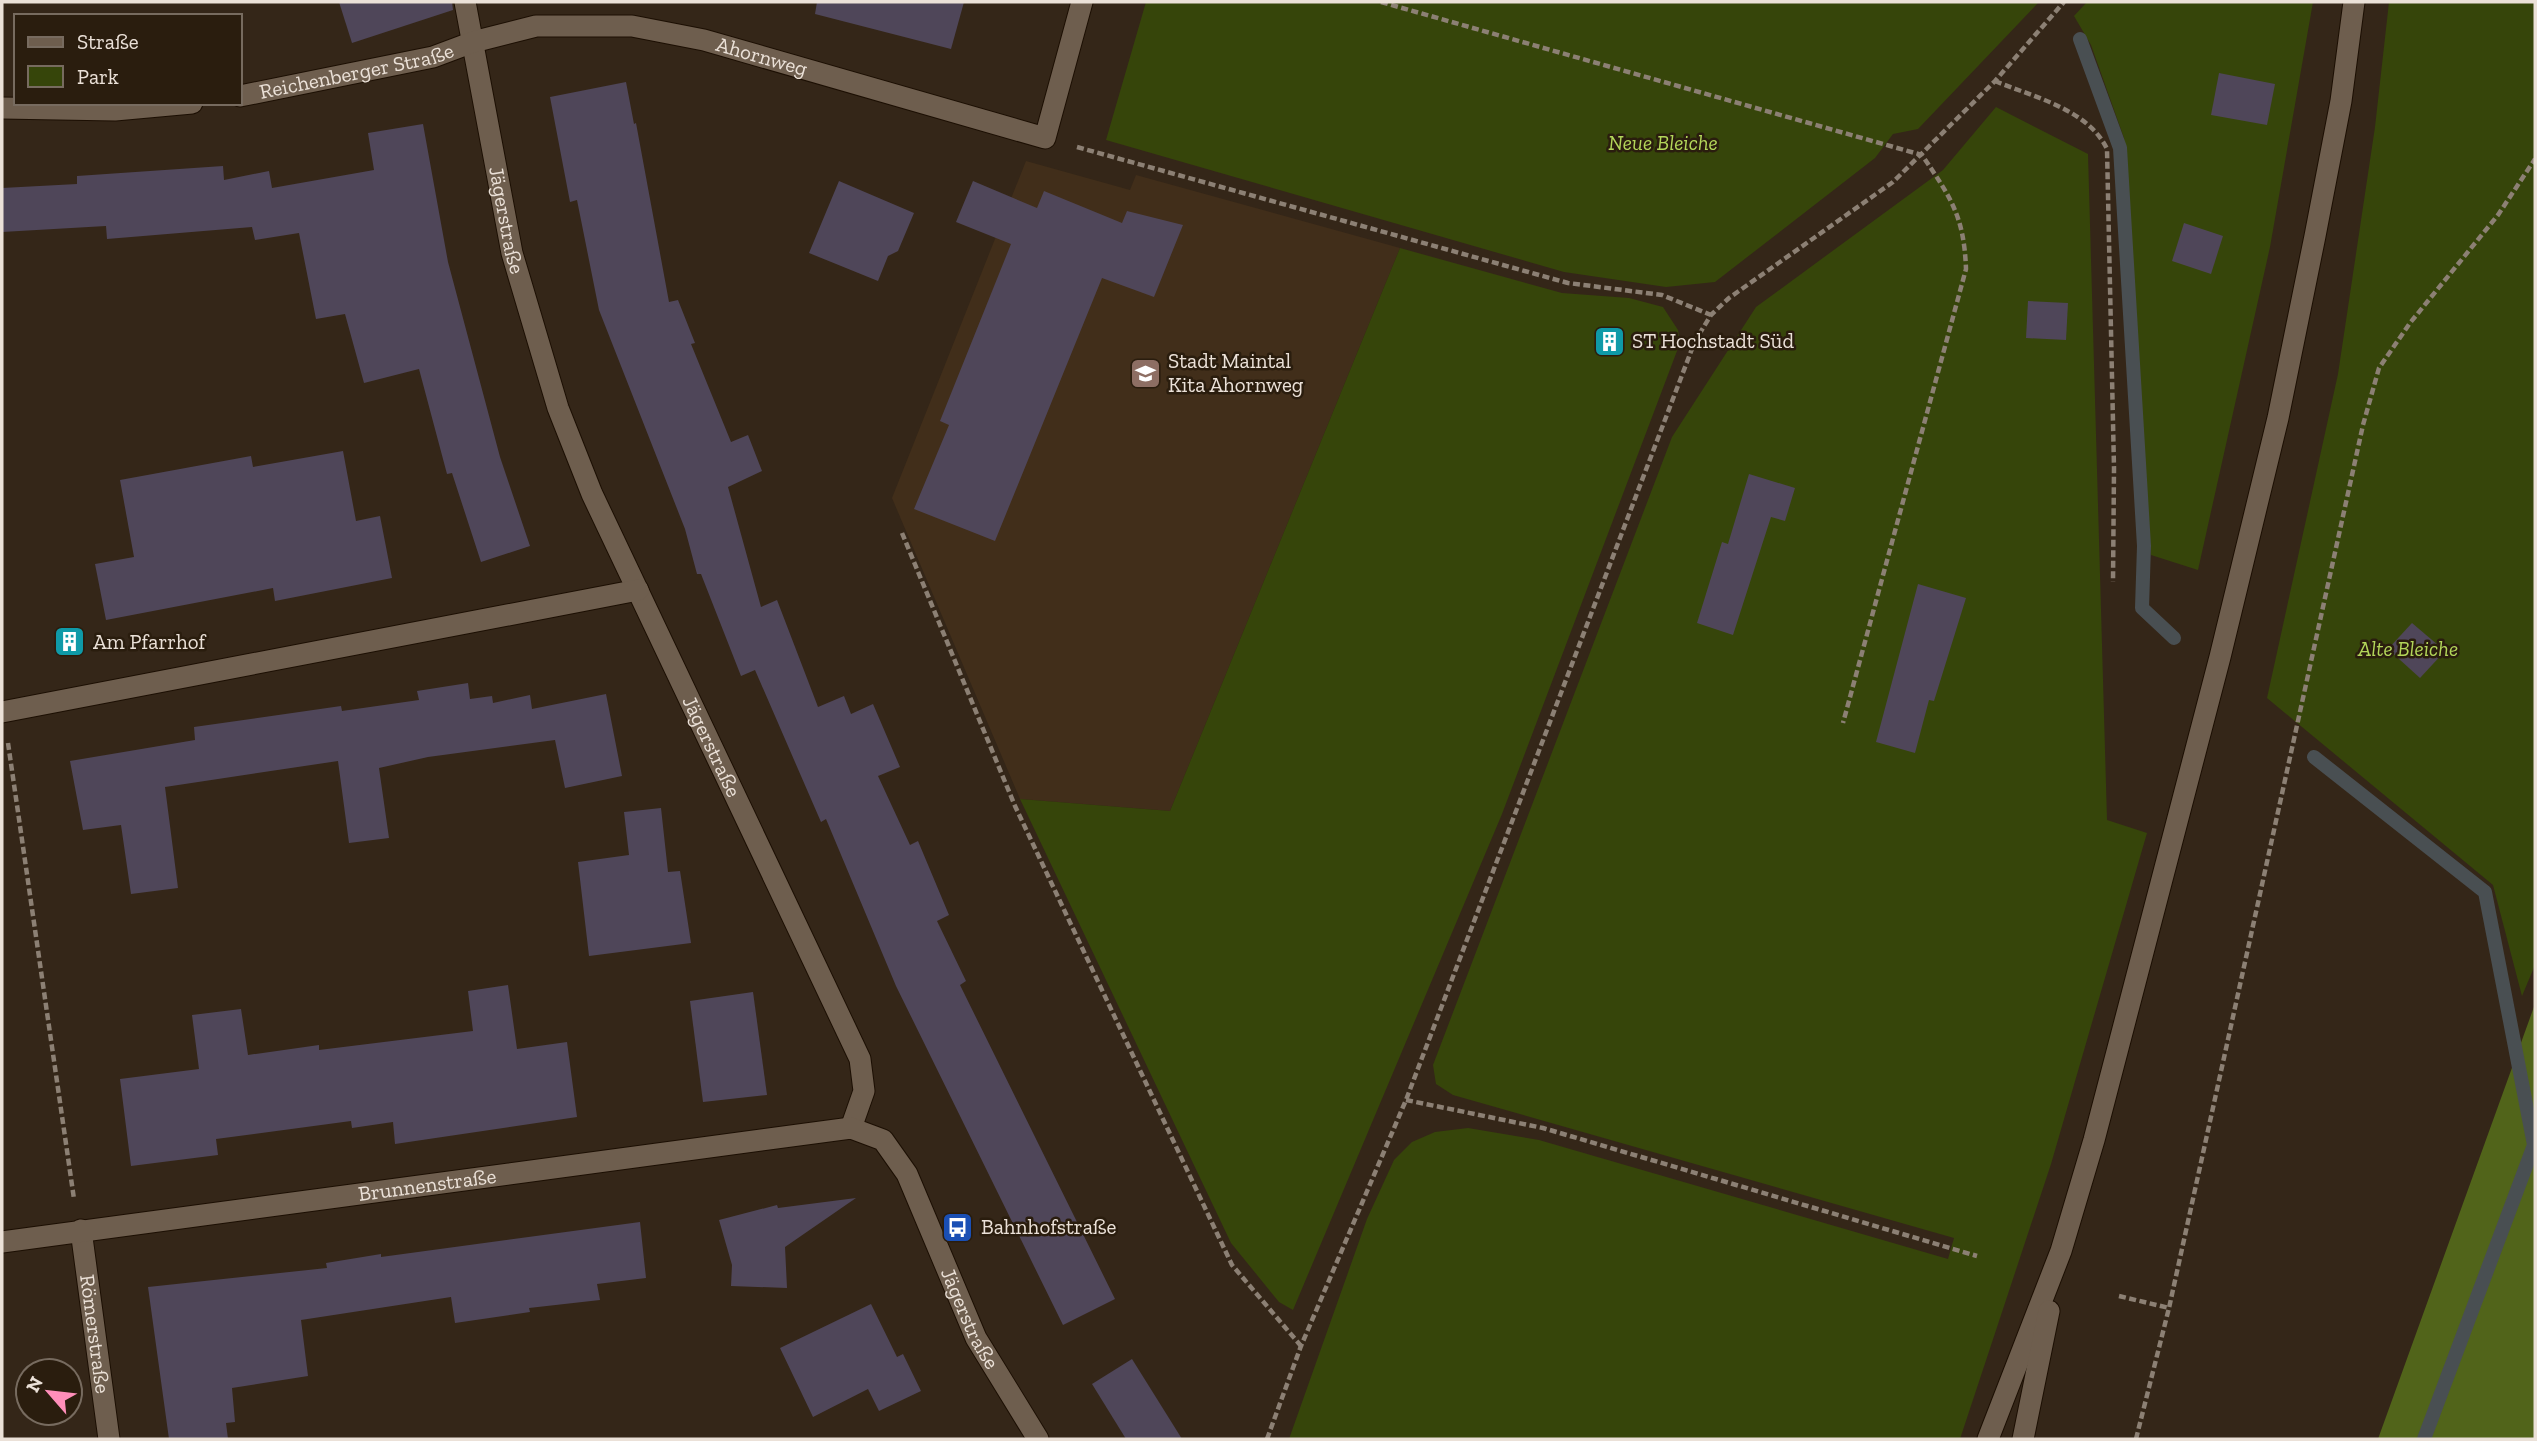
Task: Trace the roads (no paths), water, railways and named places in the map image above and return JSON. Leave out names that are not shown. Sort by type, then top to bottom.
[{"type":"street","name":"Jägerstraße","points":[[465,2],[512,253],[541,356],[592,494],[860,1059],[864,1091],[851,1128],[883,1140],[907,1174],[976,1338],[1038,1439]]},
{"type":"street","name":"Ahornweg","points":[[473,42],[536,26],[611,25],[656,29],[1045,138],[1082,2]]},
{"type":"street","points":[[1989,1439],[2061,1251],[2094,1140],[2220,657],[2278,418],[2339,115],[2354,2]]},
{"type":"street","name":"Reichenberger Straße","points":[[242,96],[433,57],[473,42]]},
{"type":"street","points":[[2,108],[115,110],[170,105]]},
{"type":"street","points":[[2,711],[638,590]]},
{"type":"street","name":"Brunnenstraße","points":[[2,1242],[851,1128]]},
{"type":"street","name":"Römerstraße","points":[[81,1230],[109,1439]]},
{"type":"street","points":[[2023,1439],[2061,1251]]},
{"type":"waterway","points":[[2080,39],[2120,148],[2144,546],[2142,608],[2174,638]]},
{"type":"waterway","points":[[2314,757],[2485,892],[2534,1145],[2424,1439]]},
{"type":"place","name":"ST Hochstadt Süd","points":[[1609,341]]},
{"type":"place","name":"Stadt Maintal Kita Ahornweg","points":[[1145,373]]},
{"type":"place","name":"Am Pfarrhof","points":[[70,642]]},
{"type":"place","name":"Bahnhofstraße","points":[[958,1227]]},
{"type":"park label","name":"Neue Bleiche","points":[[1663,143]]},
{"type":"park label","name":"Alte Bleiche","points":[[2408,649]]}]
